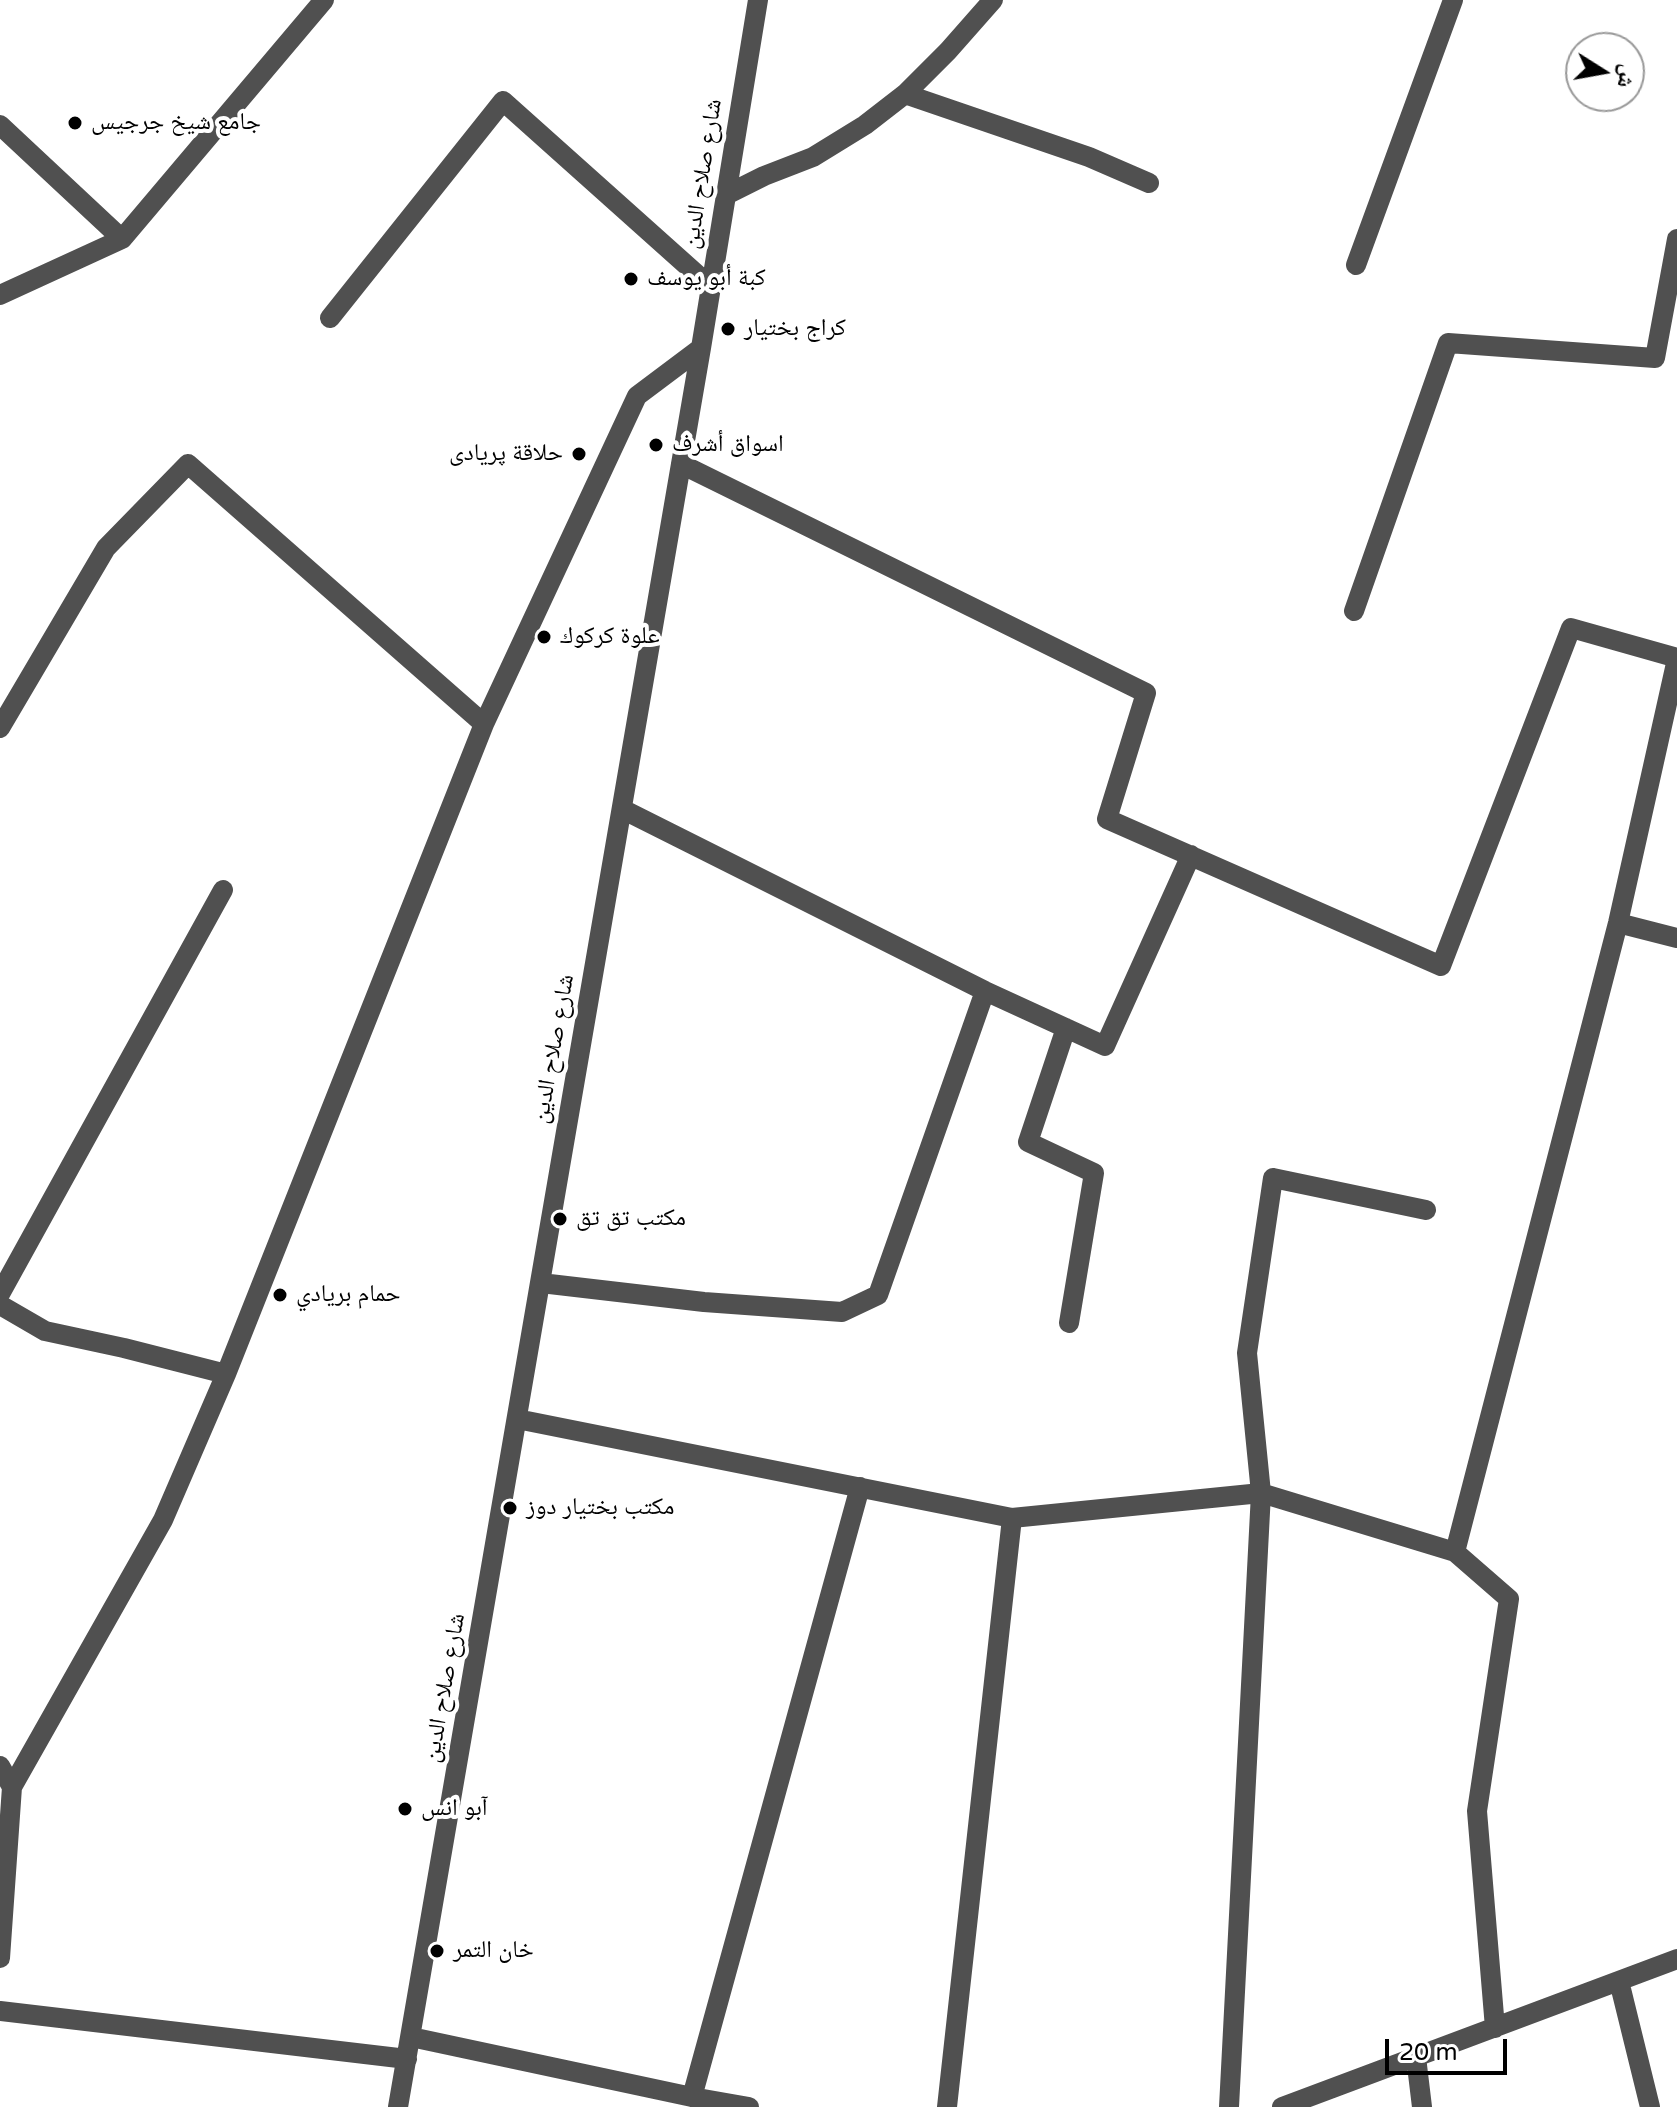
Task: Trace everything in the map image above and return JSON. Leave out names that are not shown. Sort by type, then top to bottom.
[{"type":"street","points":[[0,295],[122,239],[324,0]]},
{"type":"street","name":"شارع صلاح الدين","points":[[398,2107],[701,348],[758,0]]},
{"type":"street","points":[[726,195],[813,157],[865,125],[905,94],[993,0]]},
{"type":"street","points":[[1356,265],[1453,0]]},
{"type":"street","points":[[905,94],[1089,157],[1149,183]]},
{"type":"street","points":[[330,318],[503,101],[711,287]]},
{"type":"street","points":[[0,125],[122,239]]},
{"type":"street","points":[[1354,611],[1448,343],[1655,358],[1677,239]]},
{"type":"street","points":[[0,1958],[12,1787],[163,1520],[226,1374],[484,724],[637,396],[701,348]]},
{"type":"street","points":[[0,728],[106,548],[188,464],[484,724]]},
{"type":"street","points":[[681,464],[1146,693],[1107,819],[1441,966],[1571,628],[1677,658],[1618,923],[1455,1552]]},
{"type":"street","points":[[622,809],[985,991],[1105,1046],[1191,855]]},
{"type":"street","points":[[0,1294],[223,890]]},
{"type":"street","points":[[1618,923],[1677,938]]},
{"type":"street","points":[[541,1283],[704,1302],[842,1312],[878,1295],[985,991]]},
{"type":"street","points":[[1066,1028],[1028,1142],[1094,1173],[1069,1323]]},
{"type":"street","points":[[1229,2107],[1261,1493],[1247,1353],[1273,1178],[1426,1210]]},
{"type":"street","points":[[0,1305],[45,1331],[226,1374]]},
{"type":"street","points":[[517,1419],[1012,1518],[1261,1493],[1455,1552],[1509,1599],[1477,1811],[1495,2028]]},
{"type":"street","points":[[692,2097],[860,1487]]},
{"type":"street","points":[[947,2107],[1012,1518]]},
{"type":"street","points":[[0,1766],[12,1787]]},
{"type":"street","points":[[1282,2107],[1677,1959]]},
{"type":"street","points":[[1619,1981],[1650,2107]]},
{"type":"street","points":[[0,2011],[407,2059]]},
{"type":"street","points":[[411,2037],[749,2107]]},
{"type":"street","points":[[1416,2057],[1422,2107]]},
{"type":"place","name":"جامع شيخ جرجيس","points":[[75,123]]},
{"type":"place","name":"كبة أبو يوسف","points":[[631,279]]},
{"type":"place","name":"كراج بختيار","points":[[728,329]]},
{"type":"place","name":"اسواق أشرف","points":[[656,445]]},
{"type":"place","name":"حلاقة پریادی","points":[[579,454]]},
{"type":"place","name":"علوة كركوك","points":[[544,637]]},
{"type":"place","name":"مکتب تق تق","points":[[560,1219]]},
{"type":"place","name":"حمام بريادي","points":[[280,1295]]},
{"type":"place","name":"مكتب بختيار دوز","points":[[510,1508]]},
{"type":"place","name":"آبو انس","points":[[405,1809]]},
{"type":"place","name":"خان التمر","points":[[437,1951]]}]
